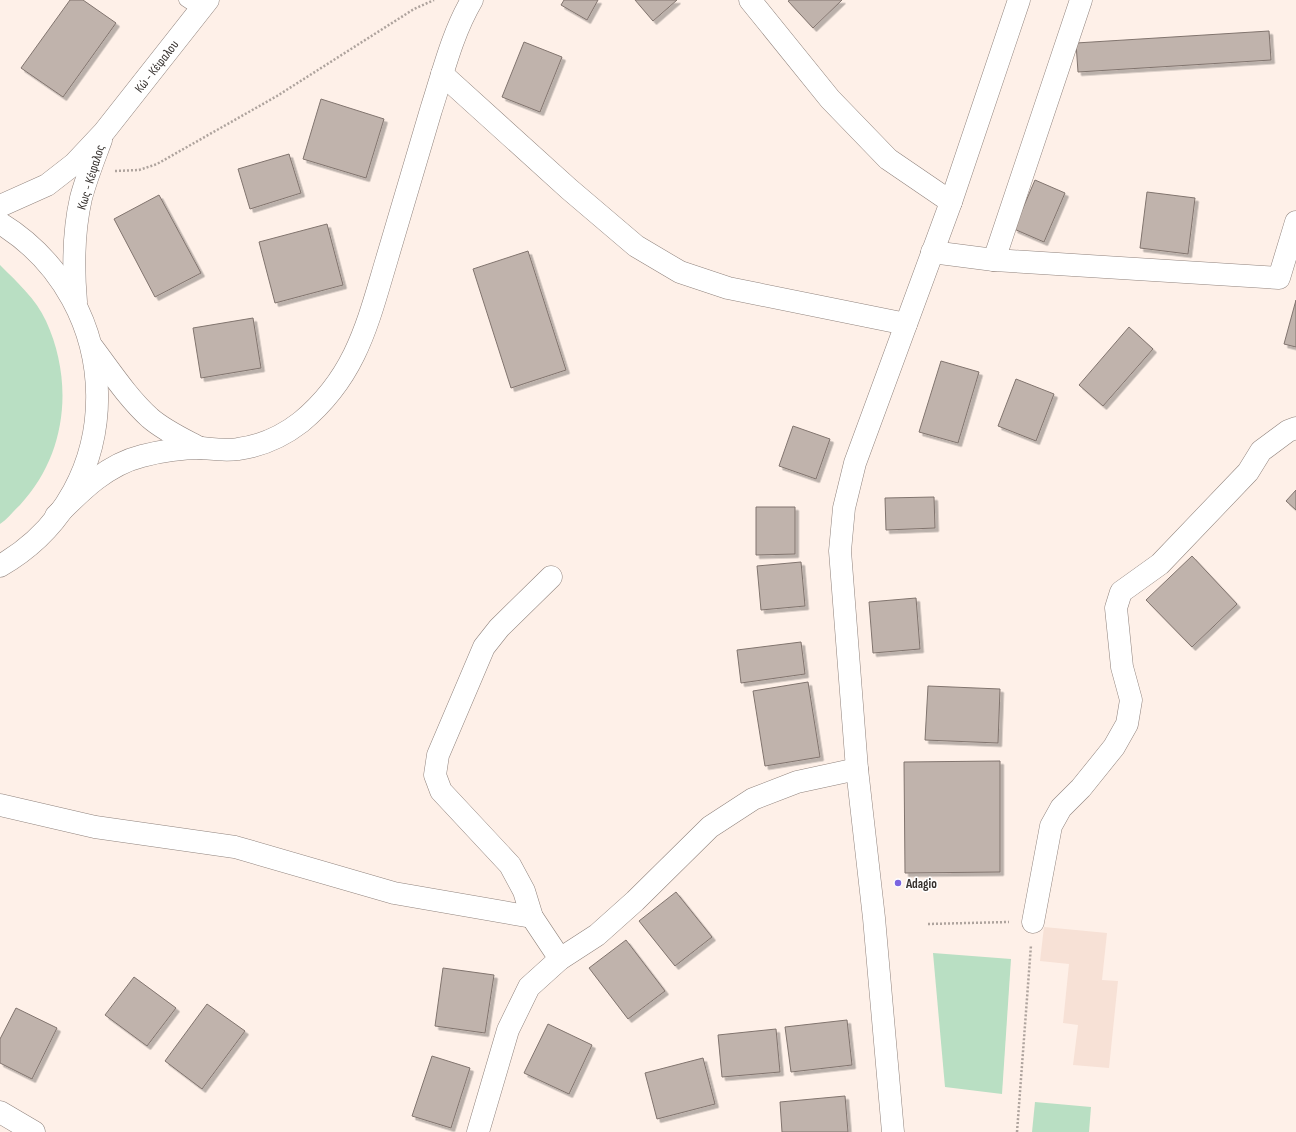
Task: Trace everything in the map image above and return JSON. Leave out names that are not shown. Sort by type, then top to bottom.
[{"type":"street","points":[[0,566],[25,549],[90,482],[125,462],[141,456],[200,448],[238,450],[267,442],[281,435],[300,422],[323,401],[349,367],[368,324],[442,74],[460,20],[472,0]]},
{"type":"street","points":[[750,0],[830,99],[888,160],[951,202]]},
{"type":"street","points":[[893,1132],[874,918],[857,769],[840,551],[844,508],[856,462],[951,202],[1019,0]]},
{"type":"street","points":[[994,260],[1081,0]]},
{"type":"street","name":"Κώ - Κέφαλου","points":[[104,132],[198,3]]},
{"type":"street","points":[[442,74],[569,189],[636,246],[680,272],[728,288],[906,324]]},
{"type":"street","name":"Κως - Κέφαλος","points":[[76,305],[73,265],[75,233],[81,198],[104,132]]},
{"type":"street","name":"Κως - Κέφαλος","points":[[0,206],[47,185],[74,164],[104,132]]},
{"type":"street","points":[[932,252],[994,260],[1288,279],[1296,222]]},
{"type":"street","points":[[0,223],[37,251],[65,286],[76,305],[92,346],[98,397],[94,429],[82,472],[70,495],[56,516]]},
{"type":"street","points":[[92,346],[136,404],[150,418],[166,430],[200,448]]},
{"type":"street","points":[[1033,922],[1051,826],[1061,808],[1081,788],[1114,747],[1127,724],[1131,700],[1122,667],[1116,608],[1121,592],[1160,564],[1248,472],[1261,452],[1288,431],[1296,428]]},
{"type":"street","points":[[551,577],[499,628],[484,647],[438,755],[435,775],[441,791],[510,865],[524,891],[532,917],[560,959]]},
{"type":"street","points":[[478,1132],[508,1030],[529,987],[560,959],[598,935],[635,901],[710,827],[753,799],[797,782],[857,769]]},
{"type":"street","points":[[0,805],[95,828],[235,847],[394,893],[532,917]]},
{"type":"street","points":[[0,1112],[34,1132]]},
{"type":"path","points":[[92,166],[119,172],[139,170],[157,164],[277,96],[414,9],[434,0]]},
{"type":"path","points":[[928,924],[1033,922],[1017,1132]]},
{"type":"shaded area","points":[[1044,927],[1107,933],[1102,980],[1118,981],[1109,1068],[1073,1065],[1078,1025],[1063,1023],[1069,964],[1040,961]]},
{"type":"green space","points":[[0,265],[32,298],[46,321],[55,344],[60,368],[62,393],[61,417],[56,441],[48,464],[36,485],[20,505],[6,520],[0,524]]},
{"type":"green space","points":[[933,953],[1011,959],[1002,1094],[945,1087]]},
{"type":"green space","points":[[1035,1102],[1091,1107],[1089,1132],[1032,1132]]},
{"type":"building","points":[[70,0],[83,0],[116,23],[63,97],[21,68]]},
{"type":"building","points":[[564,0],[598,0],[587,20],[561,5]]},
{"type":"building","points":[[635,0],[677,0],[653,21]]},
{"type":"building","points":[[842,0],[813,28],[788,1]]},
{"type":"building","points":[[1269,31],[1271,60],[1078,72],[1076,43]]},
{"type":"building","points":[[524,42],[562,57],[540,112],[502,97]]},
{"type":"building","points":[[321,99],[384,119],[366,178],[303,159]]},
{"type":"building","points":[[289,154],[301,193],[250,209],[238,169]]},
{"type":"building","points":[[1035,180],[1065,193],[1044,242],[1014,229]]},
{"type":"building","points":[[1147,192],[1195,198],[1188,254],[1140,248]]},
{"type":"building","points":[[159,195],[201,273],[155,297],[114,219]]},
{"type":"building","points":[[327,224],[343,285],[275,303],[259,242]]},
{"type":"building","points":[[528,251],[566,370],[511,388],[473,269]]},
{"type":"building","points":[[1296,300],[1296,347],[1284,344]]},
{"type":"building","points":[[253,318],[261,368],[201,378],[193,328]]},
{"type":"building","points":[[1129,327],[1153,349],[1103,406],[1079,385]]},
{"type":"building","points":[[941,361],[979,372],[958,443],[919,432]]},
{"type":"building","points":[[1016,379],[1054,394],[1036,441],[998,426]]},
{"type":"building","points":[[793,426],[830,439],[816,479],[779,466]]},
{"type":"building","points":[[1296,490],[1296,510],[1286,501]]},
{"type":"building","points":[[934,497],[935,528],[886,530],[885,498]]},
{"type":"building","points":[[756,507],[795,507],[795,554],[756,555]]},
{"type":"building","points":[[1192,556],[1237,604],[1192,647],[1146,600]]},
{"type":"building","points":[[801,562],[805,606],[761,610],[757,566]]},
{"type":"building","points":[[916,598],[920,649],[873,653],[869,602]]},
{"type":"building","points":[[801,642],[805,674],[741,683],[737,650]]},
{"type":"building","points":[[808,682],[820,757],[765,766],[753,691]]},
{"type":"building","points":[[928,686],[1000,689],[998,743],[925,740]]},
{"type":"building","points":[[1000,761],[1000,872],[905,873],[904,762]]},
{"type":"building","points":[[676,892],[712,937],[675,966],[639,921]]},
{"type":"building","points":[[626,940],[665,991],[628,1019],[589,968]]},
{"type":"building","points":[[443,968],[494,975],[485,1033],[435,1026]]},
{"type":"building","points":[[134,977],[176,1008],[147,1046],[105,1015]]},
{"type":"building","points":[[207,1004],[245,1031],[202,1089],[165,1061]]},
{"type":"building","points":[[16,1008],[57,1028],[32,1079],[0,1063],[0,1039]]},
{"type":"building","points":[[847,1020],[852,1065],[791,1072],[785,1027]]},
{"type":"building","points":[[548,1024],[592,1045],[569,1094],[524,1073]]},
{"type":"building","points":[[776,1029],[780,1072],[722,1077],[718,1035]]},
{"type":"building","points":[[432,1056],[470,1068],[451,1128],[412,1116]]},
{"type":"building","points":[[703,1058],[715,1104],[657,1119],[645,1073]]},
{"type":"building","points":[[845,1096],[848,1132],[782,1132],[780,1102]]},
{"type":"place","name":"Adagio","points":[[898,883]]}]
